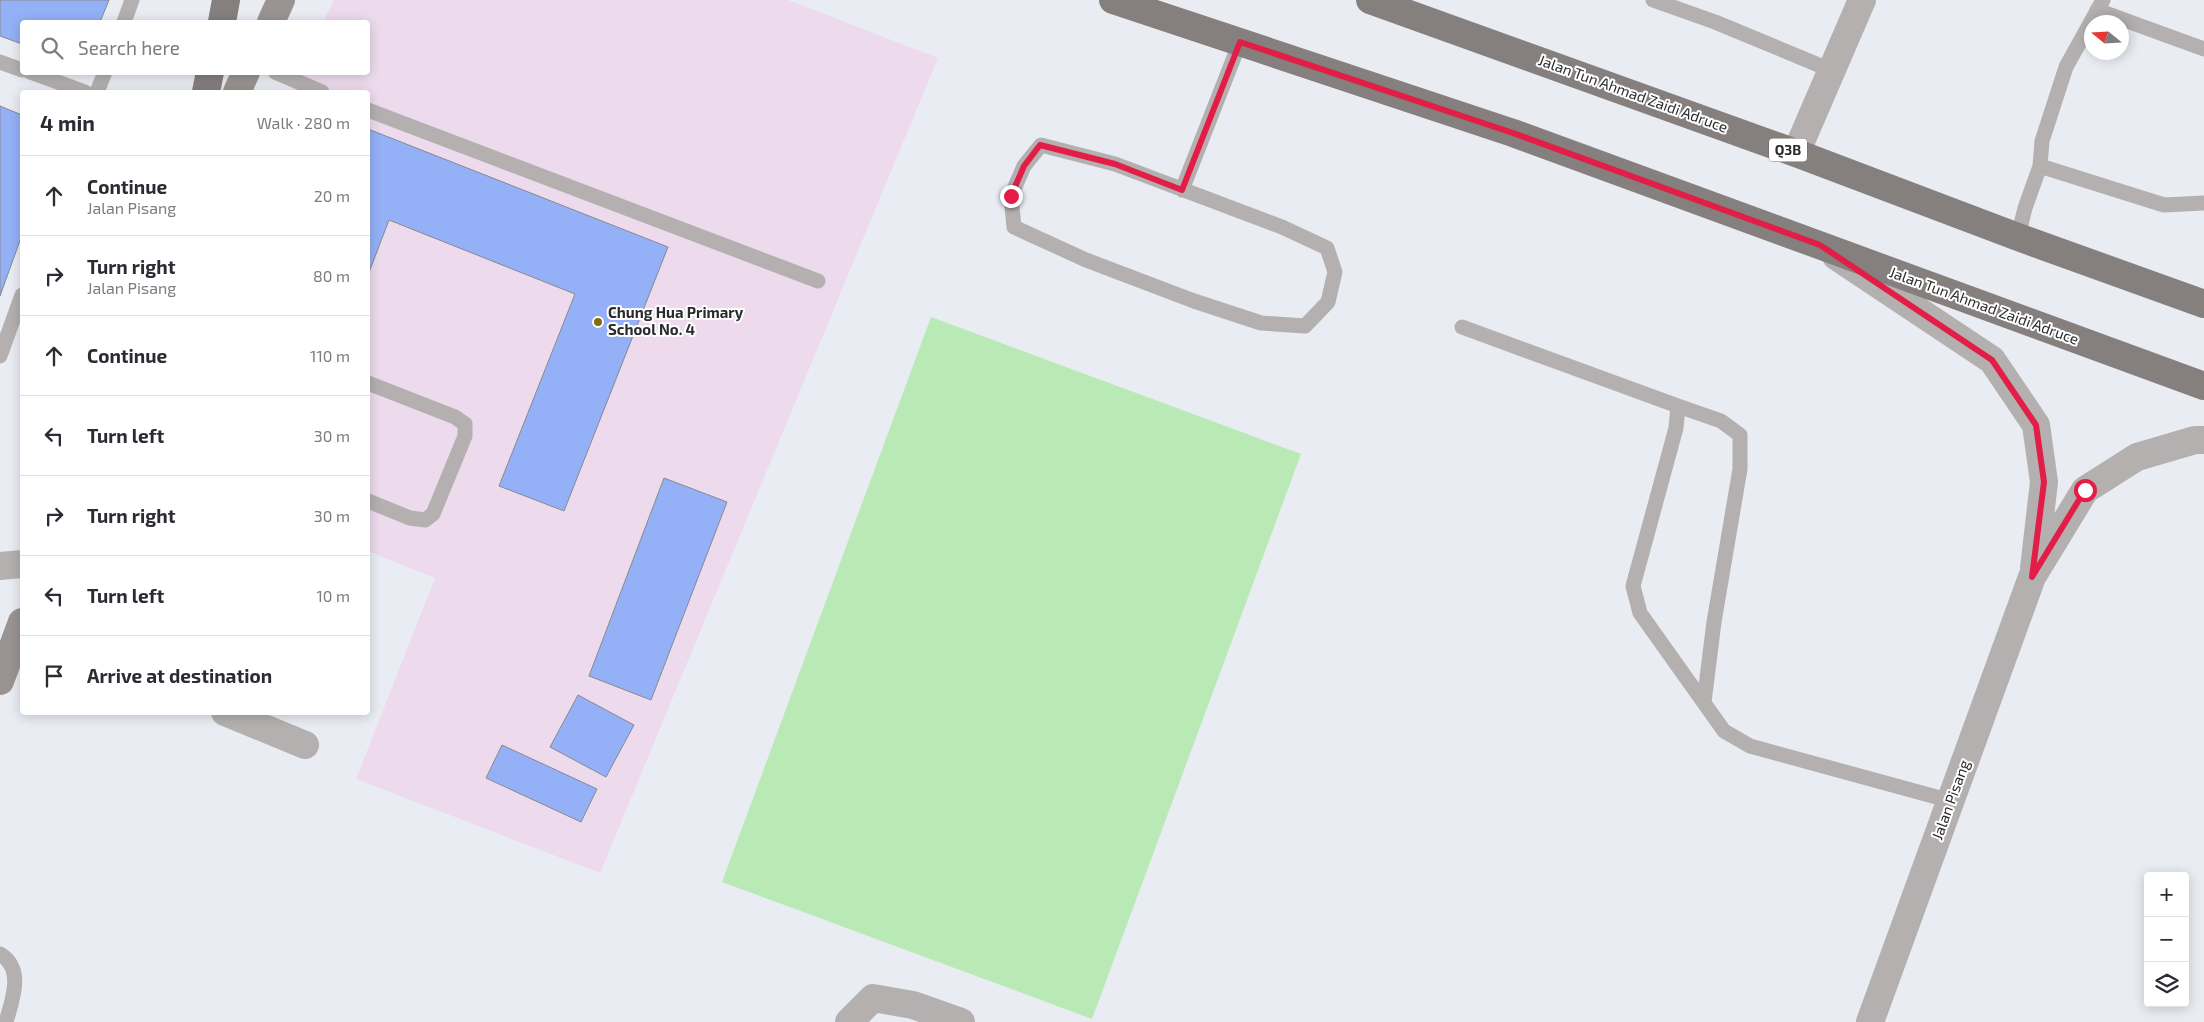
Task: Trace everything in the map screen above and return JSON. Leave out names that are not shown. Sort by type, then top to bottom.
[{"type":"main road","points":[[222,20],[226,0]]},
{"type":"main road","points":[[271,20],[282,0]]},
{"type":"main road","name":"Jalan Tun Ahmad Zaidi Adruce","points":[[1113,0],[1513,133],[2204,386]]},
{"type":"main road","name":"Jalan Tun Ahmad Zaidi Adruce","points":[[1370,0],[1796,153],[2018,237],[2204,304]]},
{"type":"main road","points":[[206,90],[209,75]]},
{"type":"main road","points":[[238,90],[245,75]]},
{"type":"main road","points":[[3,664],[20,630]]},
{"type":"street","points":[[1796,153],[1862,0]]},
{"type":"street","name":"Jalan Pisang","points":[[1820,245],[1992,360],[2036,425],[2044,482],[2032,577]]},
{"type":"street","name":"Jalan Pisang","points":[[1870,1022],[2032,577],[2085,490],[2137,457],[2195,440],[2204,440]]},
{"type":"street","points":[[0,566],[20,564]]},
{"type":"street","points":[[232,715],[305,745]]},
{"type":"street","points":[[849,1022],[873,998],[913,1005],[961,1022]]},
{"type":"lane","points":[[125,20],[132,0]]},
{"type":"lane","points":[[1653,0],[1715,22],[1833,71]]},
{"type":"lane","points":[[2018,237],[2025,208],[2040,166],[2042,141],[2066,67],[2100,5],[2204,49]]},
{"type":"lane","points":[[1182,190],[1240,42]]},
{"type":"lane","points":[[0,62],[20,69]]},
{"type":"lane","points":[[38,75],[80,90]]},
{"type":"lane","points":[[98,90],[104,75]]},
{"type":"lane","points":[[282,75],[317,90]]},
{"type":"lane","points":[[370,111],[818,281]]},
{"type":"lane","points":[[1040,145],[1115,164],[1182,190],[1282,227],[1327,248],[1334,272],[1328,302],[1305,326],[1261,323],[1086,260],[1014,227],[1011,196],[1024,166],[1040,145]]},
{"type":"lane","points":[[2040,166],[2164,205],[2204,203]]},
{"type":"lane","points":[[0,356],[20,301]]},
{"type":"lane","points":[[1462,327],[1721,421],[1740,435],[1740,469],[1714,622],[1704,702]]},
{"type":"lane","points":[[370,384],[455,417],[465,424],[465,436],[433,514],[425,520],[410,518],[370,502]]},
{"type":"lane","points":[[1678,406],[1676,428],[1633,586],[1640,613],[1724,731],[1750,746],[1951,802]]},
{"type":"lane","points":[[0,954],[6,958],[16,979],[6,1022]]},
{"type":"shaded area","name":"Chung Hua Primary School No. 4","points":[[334,0],[788,0],[938,58],[600,873],[356,779],[435,578],[370,552],[370,90],[293,90],[299,75],[370,75],[370,20],[324,20]]},
{"type":"green space","points":[[931,317],[1301,454],[1092,1019],[722,882]]},
{"type":"building","points":[[0,0],[109,0],[101,20],[20,20],[20,43],[0,36]]},
{"type":"building","points":[[0,106],[20,114],[20,241],[0,296]]},
{"type":"building","points":[[370,130],[668,247],[564,511],[499,486],[575,294],[389,220],[370,270]]},
{"type":"building","points":[[664,478],[727,502],[651,700],[589,676]]},
{"type":"building","points":[[578,695],[634,725],[606,777],[550,747]]},
{"type":"building","points":[[502,745],[597,789],[581,822],[486,778]]},
{"type":"place","name":"Chung Hua Primary School No. 4","points":[[598,322]]},
{"type":"route","points":[[1011,196],[1024,166],[1040,145],[1115,164],[1182,190],[1240,42],[1513,133],[1820,245],[1992,360],[2036,425],[2044,482],[2032,577],[2085,490]]}]
